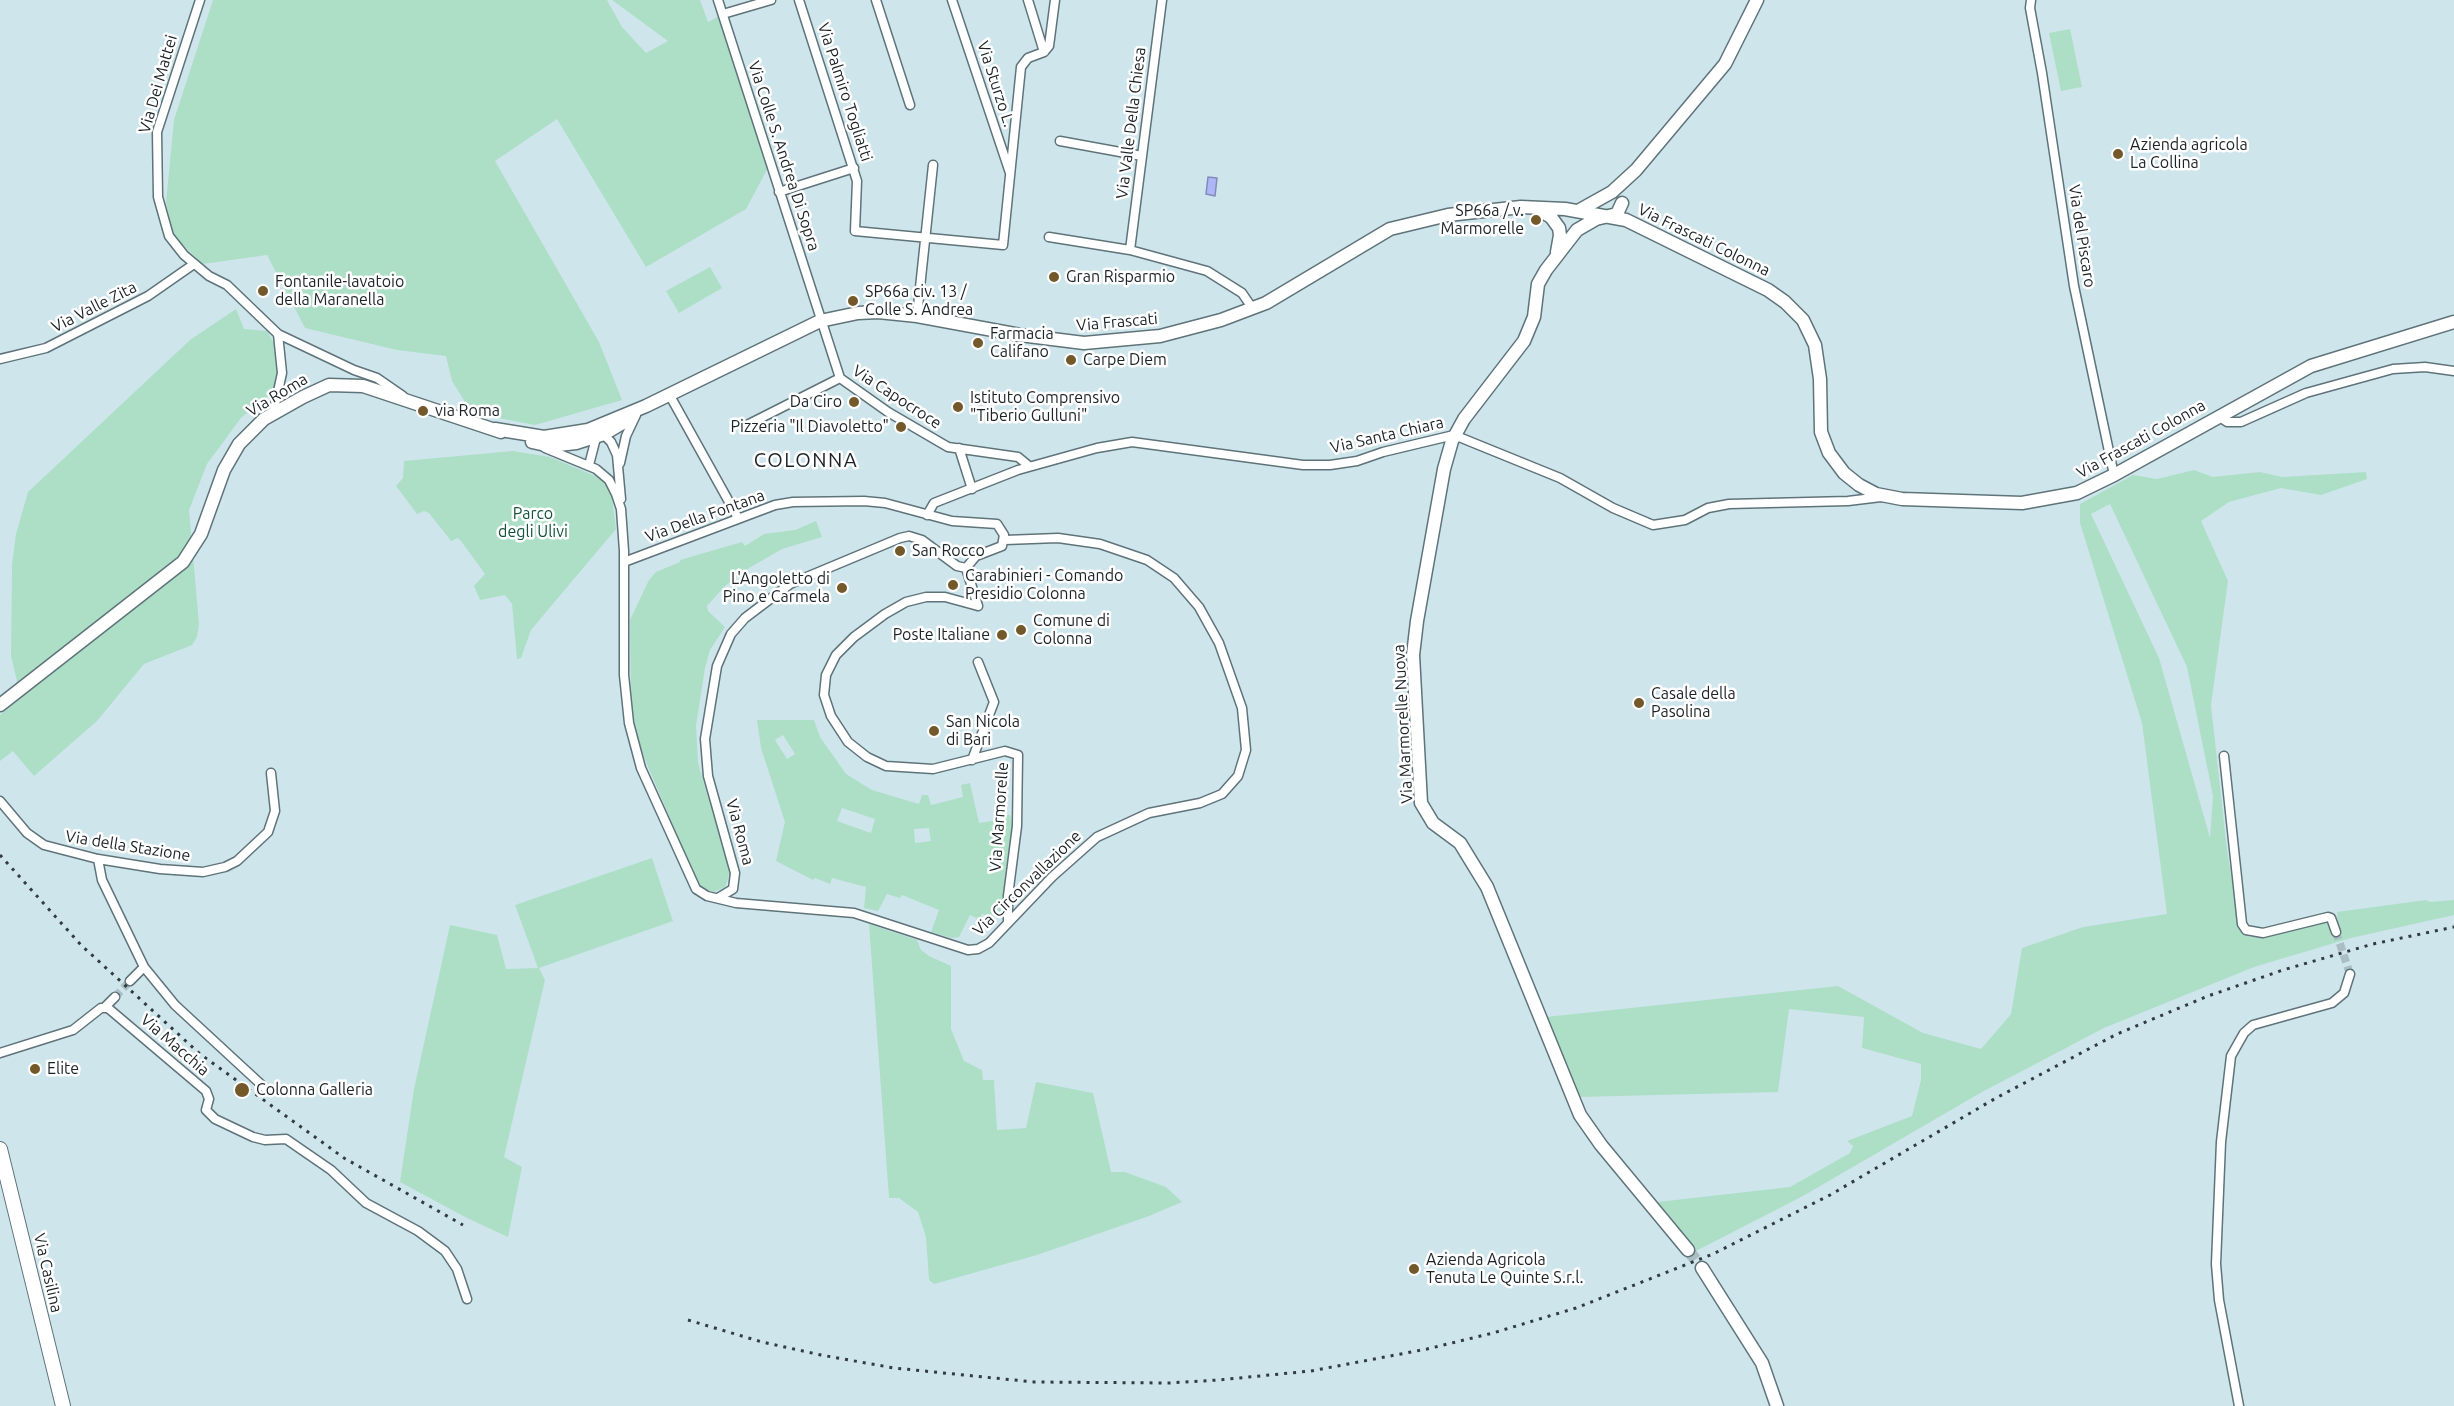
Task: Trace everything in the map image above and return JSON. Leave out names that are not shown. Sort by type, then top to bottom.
[{"type":"main road","name":"Via Casilina","points":[[0,1149],[63,1406]]},
{"type":"street","name":"Via Dei Mattei","points":[[200,0],[157,132],[155,168],[162,218],[169,236],[194,264],[227,285],[278,334],[376,378],[406,398]]},
{"type":"street","name":"Via Colle S. Andrea Di Sopra","points":[[718,0],[820,321]]},
{"type":"street","points":[[723,14],[771,0]]},
{"type":"street","name":"Via Palmiro Togliatti","points":[[799,0],[854,168],[857,181],[855,231],[926,238]]},
{"type":"street","points":[[876,0],[910,105]]},
{"type":"street","name":"Via Sturzo L.","points":[[952,0],[1011,177]]},
{"type":"street","points":[[1028,0],[1044,52]]},
{"type":"street","points":[[926,238],[1003,245],[1021,67],[1029,58],[1044,52],[1050,46],[1054,0]]},
{"type":"street","name":"Via Valle Della Chiesa","points":[[1130,250],[1162,0]]},
{"type":"street","points":[[1578,211],[1606,196],[1636,170],[1722,68],[1757,0]]},
{"type":"street","name":"Via del Piscaro","points":[[2031,0],[2030,8],[2074,286],[2114,475]]},
{"type":"street","points":[[1060,141],[1142,156]]},
{"type":"street","points":[[917,316],[933,165]]},
{"type":"street","points":[[779,192],[854,168]]},
{"type":"street","points":[[1636,170],[1627,186],[1622,203],[1629,217],[1645,228]]},
{"type":"street","points":[[1606,196],[1602,208],[1608,216]]},
{"type":"street","name":"Via Marmorelle Nuova","points":[[1622,203],[1617,214],[1581,228],[1555,258],[1538,284],[1533,323],[1524,341],[1454,435],[1444,469],[1413,655],[1421,803],[1432,824],[1460,843],[1487,887],[1580,1115],[1688,1250]]},
{"type":"street","name":"Via Marmorelle Nuova","points":[[1521,207],[1542,210],[1557,224],[1560,235],[1555,258]]},
{"type":"street","name":"Via Frascati","points":[[599,433],[669,394],[820,321],[868,312],[917,316],[1020,335],[1084,343],[1160,336],[1193,329],[1253,309],[1274,299],[1390,229],[1448,215],[1521,207],[1551,208]]},
{"type":"street","name":"Via Frascati Colonna","points":[[1551,208],[1608,216],[1645,228],[1768,290],[1794,309],[1807,328],[1818,355],[1821,429],[1824,443],[1836,462],[1850,478],[1867,490],[1884,496],[1923,501],[2028,503],[2077,493],[2321,362],[2454,322]]},
{"type":"street","points":[[1049,237],[1130,250],[1210,272],[1242,293],[1253,309]]},
{"type":"street","name":"Via Valle Zita","points":[[0,359],[46,348],[148,296],[194,264]]},
{"type":"street","name":"Via Capocroce","points":[[820,321],[840,378],[924,434],[948,447],[1018,457],[1029,466]]},
{"type":"street","points":[[273,414],[282,373],[278,334]]},
{"type":"street","points":[[2218,416],[2227,422],[2241,422],[2297,396],[2393,369],[2425,367],[2454,371]]},
{"type":"street","points":[[749,424],[840,378]]},
{"type":"street","name":"Via Roma","points":[[0,705],[183,562],[203,530],[233,454],[250,430],[273,414],[319,389],[334,385],[363,386],[406,398],[530,442],[561,445],[599,433]]},
{"type":"street","points":[[669,394],[738,518]]},
{"type":"street","points":[[620,466],[628,431],[641,410]]},
{"type":"street","points":[[495,429],[555,437],[599,433],[615,448],[620,466],[624,562],[624,675],[634,746],[641,768],[691,883],[700,892],[718,898]]},
{"type":"street","points":[[589,465],[599,433]]},
{"type":"street","name":"Via Santa Chiara","points":[[927,514],[932,504],[1029,466],[1086,450],[1132,442],[1303,465],[1330,465],[1357,461],[1383,452],[1454,435],[1560,478],[1599,500],[1653,525],[1685,520],[1708,508],[1730,504],[1848,501],[1884,496]]},
{"type":"street","points":[[530,442],[589,465],[611,483],[621,509]]},
{"type":"street","points":[[959,448],[972,489]]},
{"type":"street","name":"Via Della Fontana","points":[[624,562],[738,518],[793,502],[873,501],[958,522],[995,523],[1004,538]]},
{"type":"street","name":"Via Roma","points":[[718,898],[733,889],[735,873],[707,771],[705,739],[711,690],[727,640],[745,618],[799,579],[900,537],[916,538],[932,546],[957,566],[966,568]]},
{"type":"street","name":"Via Circonvallazione","points":[[718,898],[746,904],[854,913],[968,950],[987,945],[1074,855],[1097,837],[1149,813],[1200,803],[1224,792],[1240,772],[1246,746],[1242,708],[1219,643],[1199,607],[1171,575],[1134,554],[1091,542],[1058,538],[1004,538],[1000,548],[976,556],[966,568]]},
{"type":"street","points":[[966,568],[978,606],[940,597],[921,597],[906,602],[854,637],[833,660],[825,680],[825,699],[831,716],[852,746],[882,764],[920,770],[946,767],[972,760],[994,702],[978,662]]},
{"type":"street","name":"Via Marmorelle","points":[[972,760],[1005,751],[1015,753],[1019,760],[1017,826],[1007,902],[1008,921]]},
{"type":"street","points":[[2224,756],[2242,924],[2246,930],[2263,933],[2328,916],[2336,932]]},
{"type":"street","name":"Via della Stazione","points":[[0,801],[27,833],[44,845],[98,859],[203,872],[225,867],[257,844],[272,823],[275,811],[271,773]]},
{"type":"street","points":[[98,859],[102,880],[144,967],[175,1005],[266,1089]]},
{"type":"street","points":[[130,981],[144,967]]},
{"type":"street","points":[[2239,1406],[2219,1300],[2216,1264],[2220,1154],[2231,1056],[2244,1033],[2253,1025],[2332,1003],[2344,993],[2350,974]]},
{"type":"street","points":[[0,1053],[73,1030],[115,997]]},
{"type":"street","name":"Via Macchia","points":[[105,1007],[206,1091],[208,1099],[206,1110],[215,1119],[253,1137],[265,1140],[286,1139],[331,1170],[366,1203],[418,1231],[445,1251],[457,1269],[467,1299]]},
{"type":"street","points":[[1702,1268],[1762,1363],[1777,1406]]},
{"type":"green space","points":[[213,0],[607,0],[622,27],[646,53],[668,41],[612,0],[700,0],[708,22],[723,14],[770,164],[746,209],[646,267],[557,119],[495,161],[599,342],[622,400],[535,425],[472,413],[452,381],[446,356],[397,350],[305,328],[267,255],[203,264],[174,237],[166,203],[174,120]]},
{"type":"green space","points":[[2070,29],[2082,87],[2061,91],[2049,33]]},
{"type":"green space","points":[[710,267],[722,288],[679,313],[666,291]]},
{"type":"green space","points":[[236,309],[244,329],[267,331],[280,354],[277,383],[272,393],[241,418],[207,464],[189,510],[199,624],[197,637],[192,645],[144,664],[97,721],[34,776],[13,751],[0,761],[0,715],[21,698],[11,656],[12,565],[16,534],[28,492],[190,340]]},
{"type":"green space","name":"Parco degli Ulivi","points":[[513,451],[550,457],[600,478],[611,490],[616,529],[531,630],[521,658],[517,659],[512,604],[505,595],[480,600],[474,586],[485,574],[461,541],[458,538],[451,541],[429,513],[424,511],[417,514],[396,486],[403,478],[404,461]]},
{"type":"green space","points":[[2194,470],[2213,477],[2260,472],[2282,477],[2366,472],[2367,479],[2321,495],[2281,488],[2229,502],[2201,521],[2228,581],[2211,705],[2227,850],[2240,931],[2250,937],[2269,936],[2322,920],[2329,925],[2333,935],[2339,932],[2337,912],[2426,900],[2430,902],[2454,900],[2454,915],[2351,938],[2254,967],[2104,1028],[1982,1092],[1803,1196],[1694,1252],[1658,1202],[1790,1187],[1850,1153],[1853,1146],[1847,1141],[1912,1116],[1921,1080],[1921,1064],[1862,1048],[1864,1017],[1789,1009],[1778,1092],[1578,1097],[1546,1017],[1838,986],[1923,1033],[1981,1049],[2011,1014],[2022,948],[2083,927],[2167,914],[2142,723],[2080,523],[2080,504],[2133,475],[2157,479]],"holes":[[[2110,504],[2187,667],[2213,796],[2210,838],[2159,658],[2091,514]]]},
{"type":"green space","points":[[816,521],[822,537],[782,549],[749,568],[725,586],[707,606],[708,611],[725,627],[710,650],[696,726],[698,763],[730,872],[725,887],[714,892],[701,887],[692,871],[639,745],[631,705],[630,620],[649,580],[656,572],[680,560],[742,542],[745,546],[764,534],[795,530]]},
{"type":"green space","points":[[757,720],[814,720],[820,737],[846,774],[872,790],[919,804],[922,795],[928,795],[931,805],[963,797],[961,785],[970,783],[979,823],[1005,819],[1005,815],[1010,815],[1012,826],[1000,918],[982,914],[980,920],[970,915],[959,937],[951,938],[931,932],[939,910],[902,895],[900,898],[887,894],[878,911],[864,908],[866,887],[832,878],[830,884],[815,878],[813,880],[776,861],[785,822],[761,748]],"holes":[[[783,735],[795,754],[787,759],[775,740]],[[842,808],[875,819],[871,833],[837,821]],[[929,828],[931,841],[915,843],[914,829]]]},
{"type":"green space","points":[[652,858],[673,921],[539,968],[545,980],[504,1157],[522,1167],[508,1237],[400,1182],[414,1089],[450,925],[497,935],[506,969],[538,968],[515,905]]},
{"type":"green space","points":[[869,924],[917,940],[921,950],[951,966],[951,1029],[964,1061],[982,1070],[983,1080],[994,1080],[997,1130],[1026,1128],[1036,1082],[1093,1093],[1111,1172],[1125,1172],[1166,1187],[1182,1202],[1149,1216],[1037,1255],[934,1284],[929,1280],[926,1237],[918,1212],[899,1198],[889,1198]]},
{"type":"water","points":[[1208,177],[1217,178],[1215,196],[1206,194]]},
{"type":"tunnel","points":[[2336,932],[2350,974]]},
{"type":"tunnel","points":[[115,997],[130,981]]},
{"type":"tunnel","points":[[1688,1250],[1702,1268]]},
{"type":"railway","points":[[0,855],[81,945],[200,1054],[344,1158],[463,1225]]},
{"type":"railway","points":[[688,1320],[762,1342],[821,1355],[894,1368],[1034,1382],[1169,1383],[1218,1380],[1311,1371],[1427,1349],[1493,1333],[1576,1308],[1713,1254],[1830,1195],[1996,1098],[2117,1034],[2208,996],[2283,970],[2373,944],[2454,927]]},
{"type":"place","name":"Azienda agricola La Collina","points":[[2118,154]]},
{"type":"place","name":"SP66a / v. Marmorelle","points":[[1536,220]]},
{"type":"place","name":"Gran Risparmio","points":[[1054,277]]},
{"type":"place","name":"Fontanile-lavatoio della Maranella","points":[[263,291]]},
{"type":"place","name":"SP66a civ. 13 / Colle S. Andrea","points":[[853,301]]},
{"type":"place","name":"Farmacia Califano","points":[[978,343]]},
{"type":"place","name":"Carpe Diem","points":[[1071,360]]},
{"type":"place","name":"Da Ciro","points":[[854,402]]},
{"type":"place","name":"Istituto Comprensivo \"Tiberio Gulluni\"","points":[[958,407]]},
{"type":"place","name":"via Roma","points":[[423,411]]},
{"type":"place","name":"Pizzeria \"Il Diavoletto\"","points":[[901,427]]},
{"type":"place","name":"San Rocco","points":[[900,551]]},
{"type":"place","name":"Carabinieri - Comando Presidio Colonna","points":[[953,585]]},
{"type":"place","name":"L'Angoletto di Pino e Carmela","points":[[842,588]]},
{"type":"place","name":"Comune di Colonna","points":[[1021,630]]},
{"type":"place","name":"Poste Italiane","points":[[1002,635]]},
{"type":"place","name":"Casale della Pasolina","points":[[1639,703]]},
{"type":"place","name":"San Nicola di Bari","points":[[934,731]]},
{"type":"place","name":"Elite","points":[[35,1069]]},
{"type":"place","name":"Colonna Galleria","points":[[242,1090]]},
{"type":"place","name":"Azienda Agricola Tenuta Le Quinte S.r.l.","points":[[1414,1269]]},
{"type":"district","name":"COLONNA","points":[[806,460]]}]
